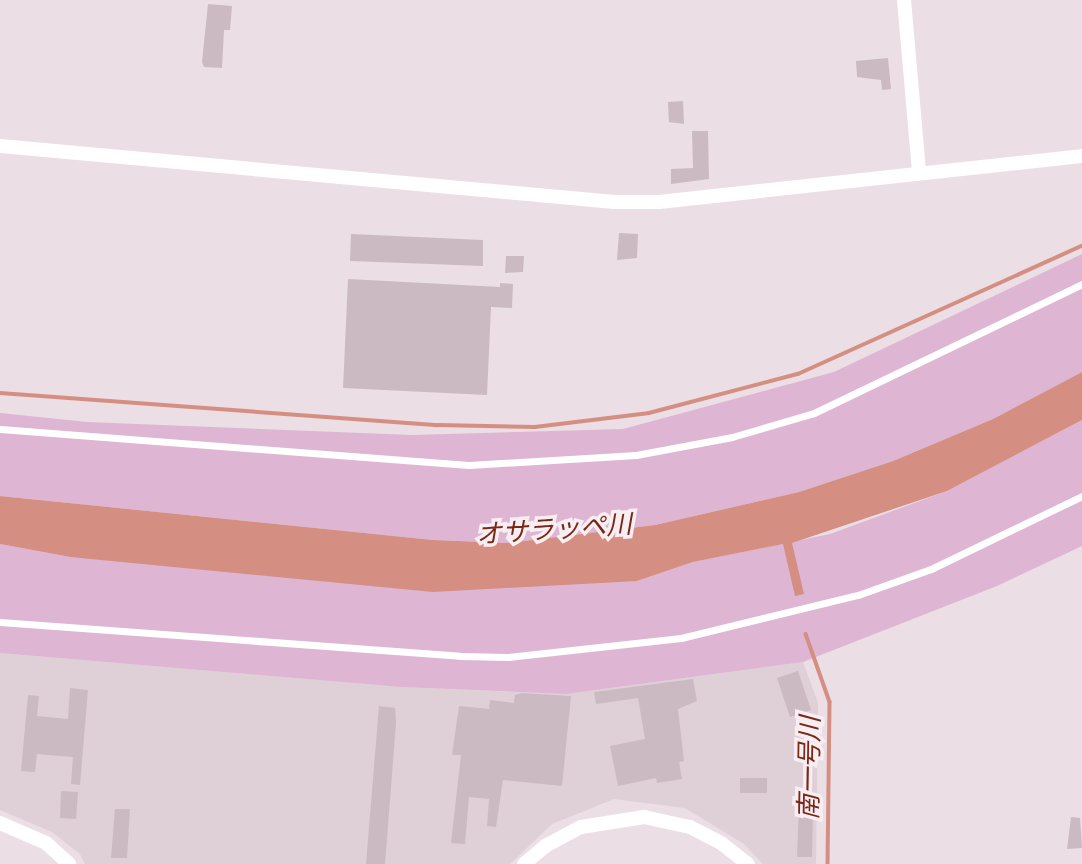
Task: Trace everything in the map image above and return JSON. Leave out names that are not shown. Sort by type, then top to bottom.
[{"type":"street","points":[[904,0],[919,173]]},
{"type":"street","points":[[0,146],[614,202],[659,202],[1082,156]]},
{"type":"street","points":[[524,864],[581,827],[644,817],[690,827],[722,842],[748,864]]},
{"type":"street","points":[[0,823],[46,843],[69,864]]},
{"type":"lane","points":[[0,429],[469,465],[636,455],[732,437],[814,413],[1082,284]]},
{"type":"lane","points":[[0,622],[460,656],[508,656],[681,638],[744,626],[919,573],[1082,496]]},
{"type":"shaded area","points":[[1082,254],[1082,372],[993,419],[893,461],[799,492],[655,525],[508,543],[433,540],[0,496],[0,413],[87,422],[412,435],[623,429],[834,372]]},
{"type":"shaded area","points":[[1082,372],[1082,420],[947,491],[792,543],[804,594],[795,596],[783,544],[693,562],[637,581],[433,592],[70,557],[0,544],[0,496],[433,540],[508,543],[655,525],[799,492],[893,461],[993,419]]},
{"type":"shaded area","points":[[1082,420],[1082,546],[997,586],[803,662],[566,694],[401,687],[0,653],[0,544],[70,557],[637,581],[693,562],[830,534],[947,491]]},
{"type":"shaded area","points":[[0,653],[401,687],[565,694],[803,662],[818,703],[816,864],[763,864],[744,844],[685,808],[614,799],[552,824],[510,864],[85,864],[80,854],[52,832],[0,810]]},
{"type":"building","points":[[208,4],[232,6],[230,30],[224,30],[222,68],[204,67],[202,62]]},
{"type":"building","points":[[888,58],[891,89],[882,90],[881,80],[857,77],[856,61]]},
{"type":"building","points":[[683,101],[684,124],[669,122],[668,102]]},
{"type":"building","points":[[692,131],[708,131],[709,179],[671,184],[671,169],[693,168]]},
{"type":"building","points":[[619,233],[638,234],[637,258],[617,260]]},
{"type":"building","points":[[351,234],[483,240],[483,266],[350,261]]},
{"type":"building","points":[[506,256],[524,256],[523,272],[505,273]]},
{"type":"building","points":[[348,279],[500,287],[500,283],[513,284],[512,308],[491,307],[487,395],[343,388]]},
{"type":"building","points":[[798,671],[811,710],[790,717],[777,678]]},
{"type":"building","points":[[693,679],[697,701],[678,709],[684,761],[679,762],[682,779],[657,783],[656,778],[618,786],[610,746],[645,739],[638,698],[596,704],[594,692]]},
{"type":"building","points":[[70,688],[88,690],[80,785],[71,784],[73,757],[37,754],[35,772],[21,771],[28,695],[39,696],[37,716],[68,719]]},
{"type":"building","points":[[522,693],[571,696],[562,786],[503,780],[496,827],[487,826],[489,799],[469,797],[465,844],[451,843],[461,755],[452,755],[459,706],[489,709],[490,700],[514,703],[515,695]]},
{"type":"building","points":[[379,706],[395,708],[396,723],[385,864],[366,864]]},
{"type":"building","points":[[740,778],[767,778],[767,793],[740,793]]},
{"type":"building","points":[[61,791],[78,792],[76,819],[60,818]]},
{"type":"building","points":[[799,807],[813,807],[812,857],[797,857]]},
{"type":"building","points":[[115,809],[130,809],[127,858],[111,858]]},
{"type":"building","points":[[1071,817],[1080,818],[1082,848],[1067,849]]},
{"type":"waterway","points":[[0,393],[438,425],[535,427],[649,413],[798,374],[1082,246]]},
{"type":"waterway","name":"南一号川","points":[[806,634],[830,702],[828,864]]},
{"type":"water label","name":"オサラッペ川","points":[[554,530]]}]
